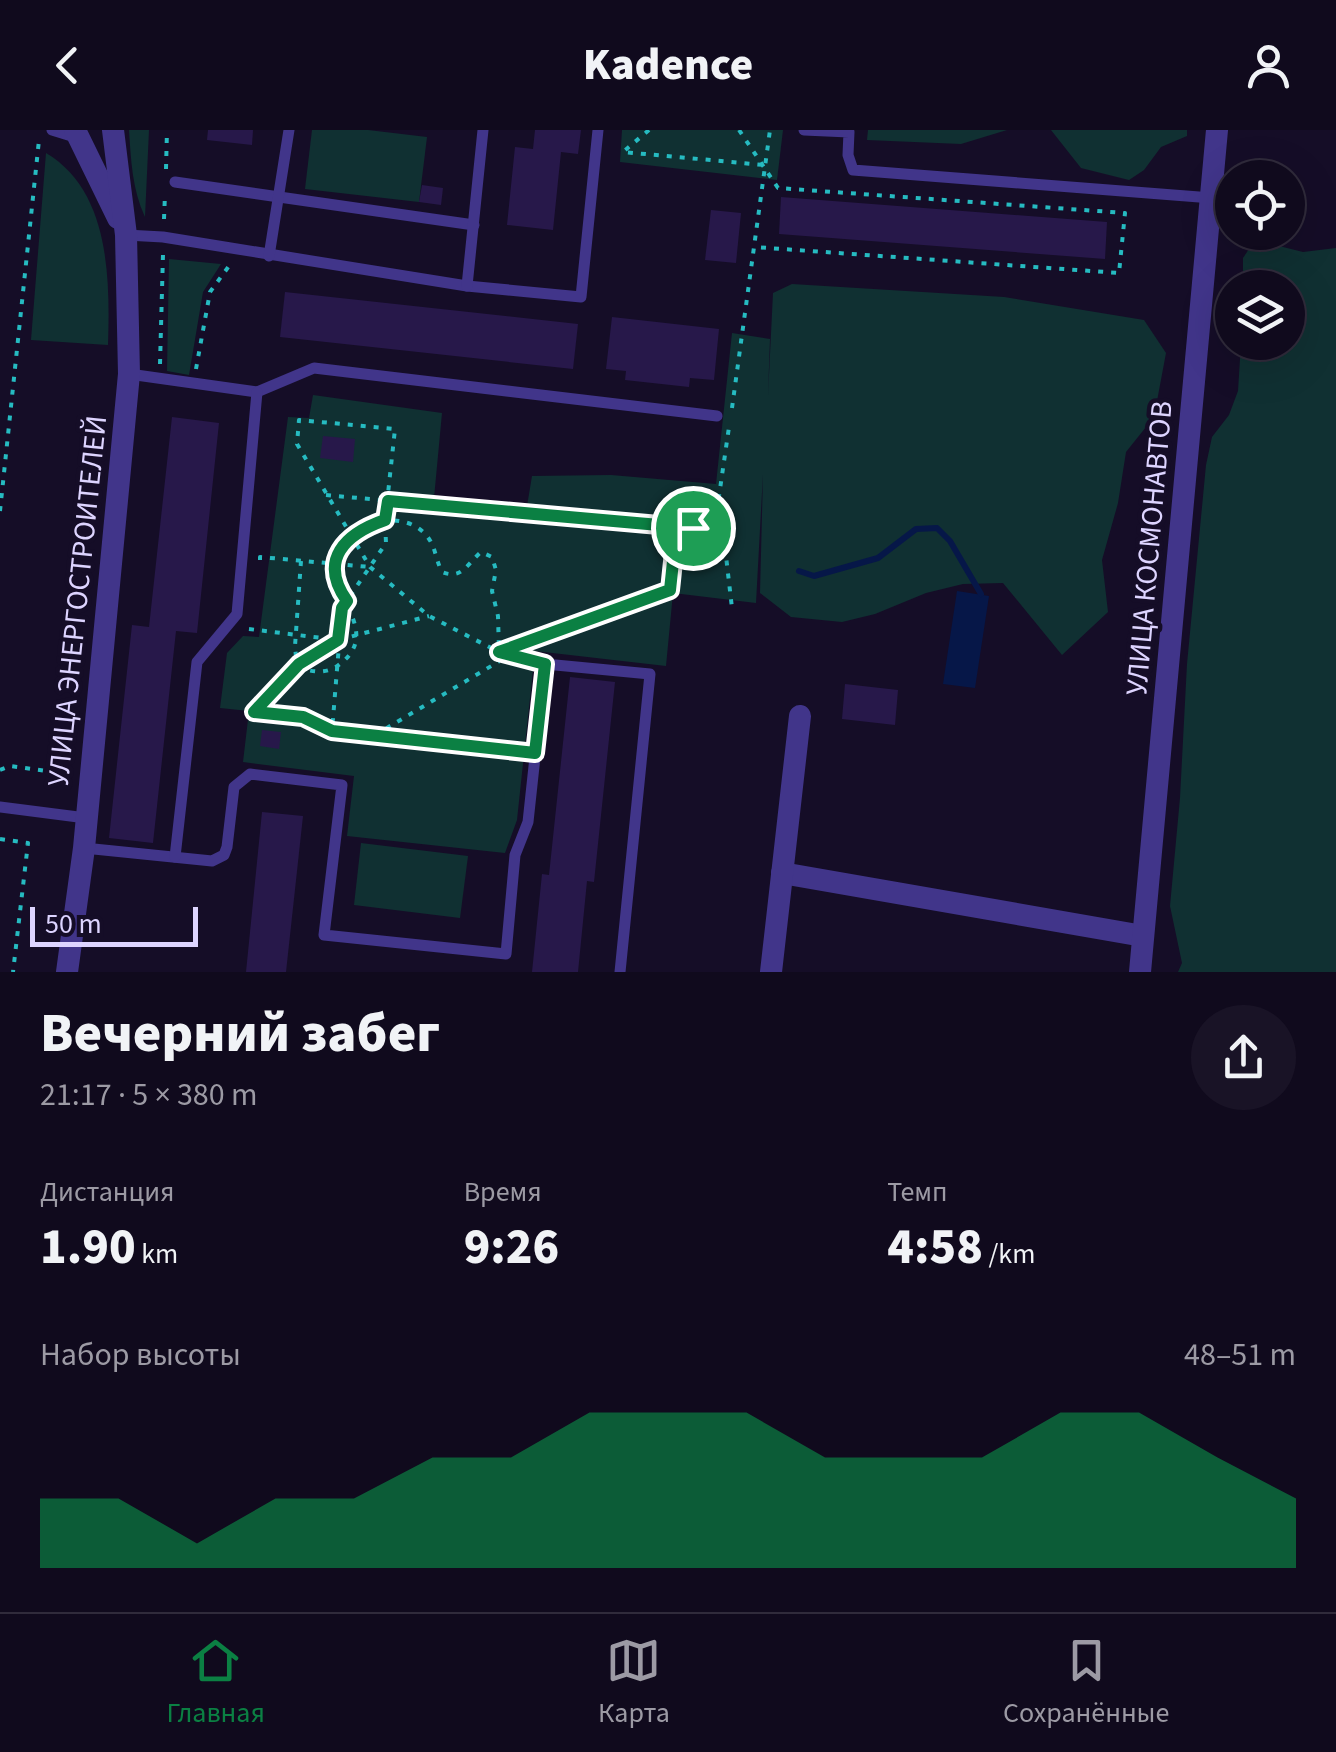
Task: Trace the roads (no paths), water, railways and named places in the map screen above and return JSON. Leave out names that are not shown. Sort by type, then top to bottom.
[{"type":"street","name":"УЛИЦА ЭНЕРГОСТРОИТЕЛЕЙ","points":[[67,972],[84,848],[129,374],[126,235],[113,130]]},
{"type":"street","name":"УЛИЦА КОСМОНАВТОВ","points":[[1140,972],[1217,130]]},
{"type":"street","name":"УЛИЦА ЭНЕРГОСТРОИТЕЛЕЙ","points":[[77,134],[126,235]]},
{"type":"street","points":[[771,972],[800,716]]},
{"type":"street","points":[[782,873],[1142,936]]},
{"type":"lane","points":[[52,130],[77,134]]},
{"type":"lane","points":[[269,256],[289,130]]},
{"type":"lane","points":[[467,286],[483,130]]},
{"type":"lane","points":[[126,235],[163,237],[467,286],[582,297],[598,130]]},
{"type":"lane","points":[[804,130],[849,131],[848,155],[853,170],[1212,198]]},
{"type":"lane","points":[[175,182],[474,225]]},
{"type":"lane","points":[[129,374],[257,392],[314,368],[717,416]]},
{"type":"lane","points":[[175,857],[197,662],[237,614],[257,392]]},
{"type":"lane","points":[[84,848],[212,861],[224,855],[234,786],[250,774],[342,784],[324,935],[506,954],[515,855],[528,822],[545,664],[650,674],[620,972]]},
{"type":"lane","points":[[0,807],[86,818]]},
{"type":"water","points":[[957,591],[989,596],[975,688],[943,684]]},
{"type":"waterway","points":[[799,571],[814,576],[878,558],[916,529],[937,528],[950,541],[981,594]]}]
